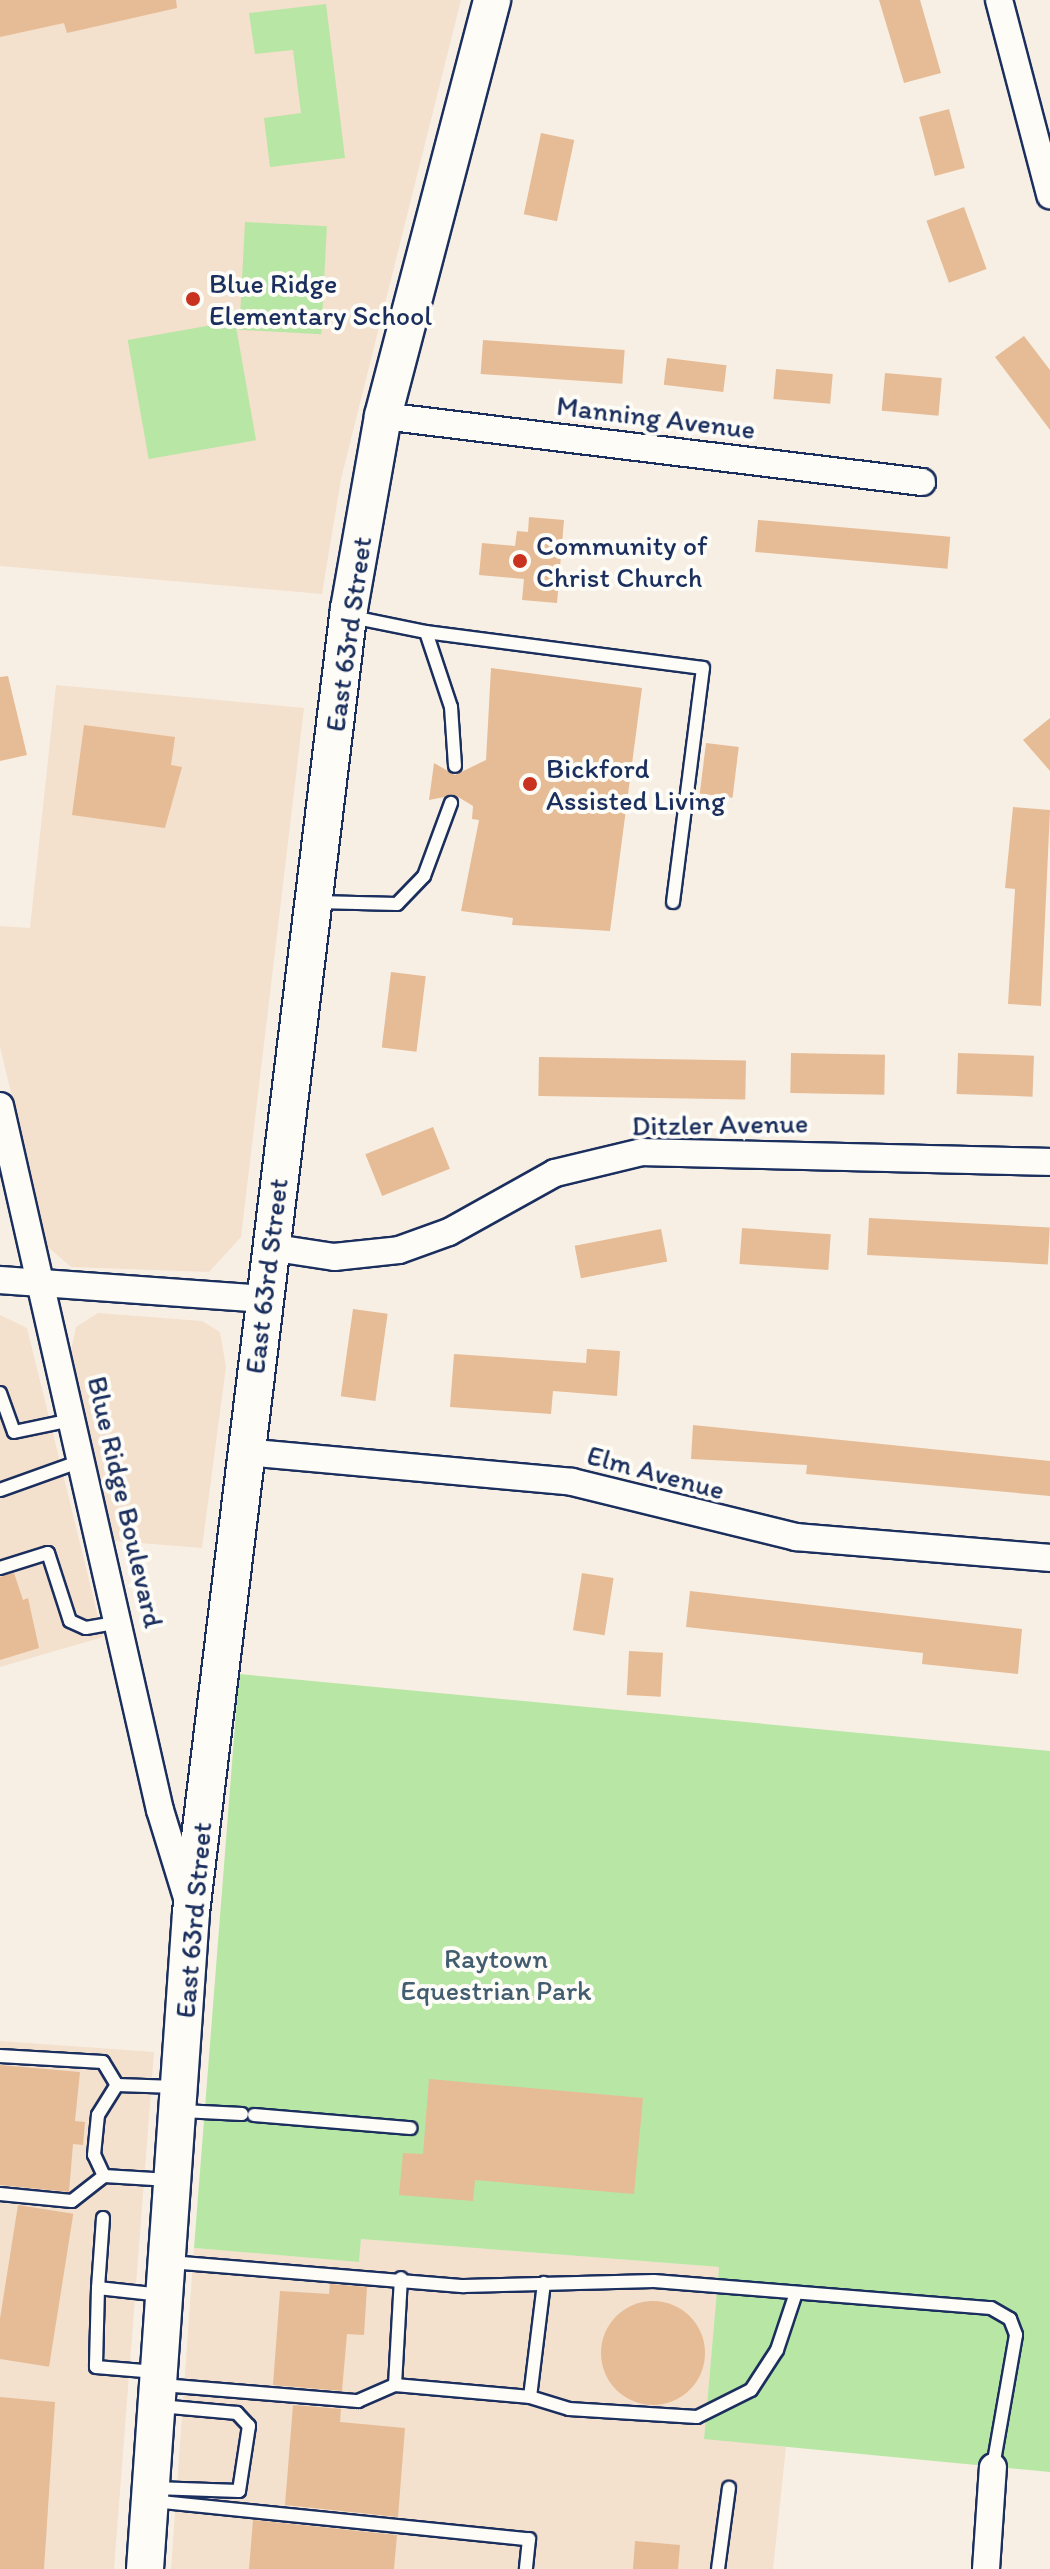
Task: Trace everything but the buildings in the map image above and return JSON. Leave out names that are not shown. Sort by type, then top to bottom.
[{"type":"main road","name":"East 63rd Street","points":[[145,2569],[191,1912],[262,1299],[348,616],[383,416],[492,0]]},
{"type":"street","points":[[999,0],[1050,195]]},
{"type":"street","name":"Manning Avenue","points":[[383,416],[922,482]]},
{"type":"street","name":"Blue Ridge Boulevard","points":[[0,1106],[121,1622],[160,1810],[191,1912]]},
{"type":"street","name":"Ditzler Avenue","points":[[269,1247],[334,1257],[399,1250],[449,1232],[555,1173],[642,1152],[1050,1162]]},
{"type":"street","points":[[0,1280],[262,1299]]},
{"type":"street","name":"Elm Avenue","points":[[245,1452],[572,1482],[796,1537],[1050,1558]]},
{"type":"street","points":[[986,2569],[993,2467]]},
{"type":"lane","points":[[348,616],[426,632],[703,668],[673,902]]},
{"type":"lane","points":[[426,632],[451,707],[455,766]]},
{"type":"lane","points":[[312,902],[397,904],[424,876],[451,803]]},
{"type":"lane","points":[[0,1393],[14,1432],[74,1419]]},
{"type":"lane","points":[[0,1490],[84,1460]]},
{"type":"lane","points":[[0,1568],[48,1553],[70,1621],[86,1628],[121,1622]]},
{"type":"lane","points":[[0,2056],[103,2062],[117,2085],[248,2115],[410,2128]]},
{"type":"lane","points":[[104,2176],[94,2155],[98,2115],[117,2085]]},
{"type":"lane","points":[[0,2194],[72,2201],[104,2176],[173,2180]]},
{"type":"lane","points":[[103,2218],[96,2367],[237,2413],[249,2426],[239,2491],[151,2494]]},
{"type":"lane","points":[[395,2385],[401,2278]]},
{"type":"lane","points":[[98,2288],[166,2279],[401,2278],[464,2286],[654,2281],[991,2308],[1010,2319],[1016,2335],[993,2467]]},
{"type":"lane","points":[[530,2397],[544,2283]]},
{"type":"lane","points":[[158,2388],[358,2401],[395,2385],[530,2397],[569,2409],[658,2417],[708,2412],[751,2390],[777,2350],[796,2293]]},
{"type":"lane","points":[[718,2569],[729,2488]]},
{"type":"lane","points":[[151,2494],[236,2509],[529,2539],[526,2569]]},
{"type":"shaded area","name":"Blue Ridge Elementary School","points":[[0,0],[461,0],[341,479],[322,594],[0,566]]},
{"type":"shaded area","points":[[56,685],[304,708],[241,1237],[209,1272],[71,1267],[48,1247],[0,1047],[0,926],[30,928]]},
{"type":"shaded area","points":[[98,1313],[202,1321],[220,1332],[226,1367],[202,1548],[115,1541],[70,1356],[76,1327]]},
{"type":"shaded area","points":[[0,1315],[27,1328],[103,1637],[0,1667]]},
{"type":"shaded area","points":[[0,2041],[154,2052],[114,2569],[0,2569]]},
{"type":"shaded area","points":[[361,2239],[719,2267],[704,2438],[786,2447],[773,2569],[171,2569],[194,2248],[359,2262]]},
{"type":"green space","points":[[326,4],[345,158],[270,167],[264,118],[301,113],[293,50],[255,54],[249,13]]},
{"type":"green space","points":[[245,222],[327,226],[321,334],[239,330]]},
{"type":"green space","points":[[235,321],[256,440],[149,459],[128,340]]},
{"type":"green space","name":"Raytown Equestrian Park","points":[[239,1674],[1050,1751],[1050,2472],[704,2439],[719,2267],[361,2239],[359,2262],[194,2248]]},
{"type":"place","name":"Blue Ridge Elementary School","points":[[193,299]]},
{"type":"place","name":"Community of Christ Church","points":[[520,561]]},
{"type":"place","name":"Bickford Assisted Living","points":[[530,784]]}]
